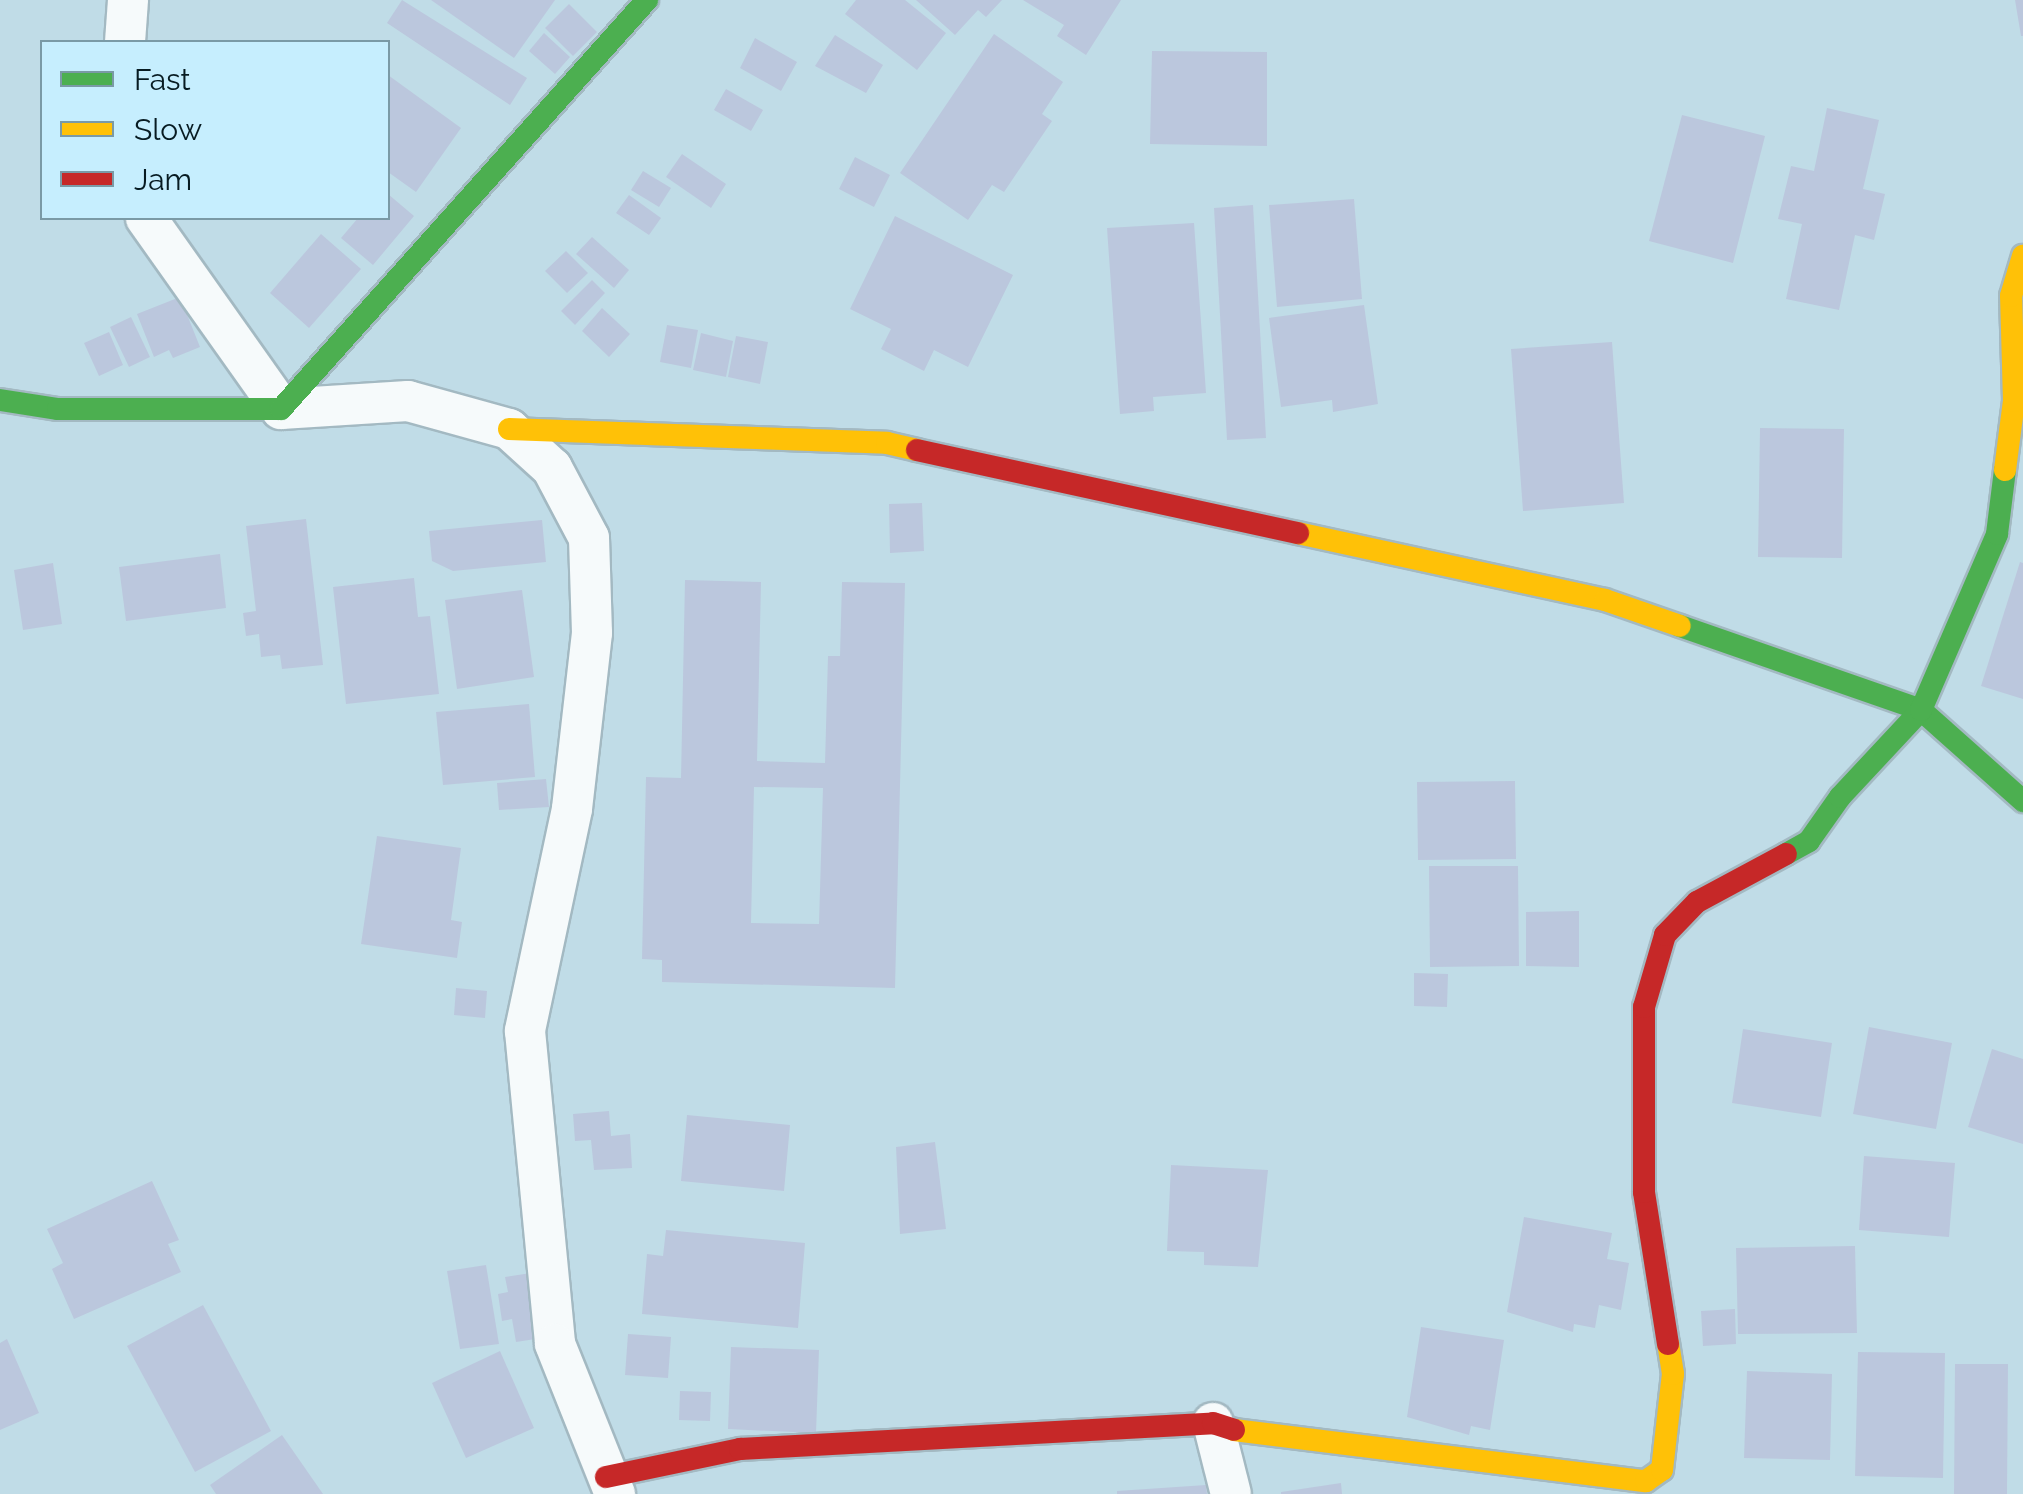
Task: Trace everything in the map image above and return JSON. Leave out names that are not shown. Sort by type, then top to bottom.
[{"type":"street","points":[[125,40],[128,0]]},
{"type":"street","points":[[281,409],[647,0]]},
{"type":"street","points":[[147,220],[281,409]]},
{"type":"street","points":[[508,429],[552,468],[589,538],[592,633],[572,809],[525,1031],[554,1344],[610,1485],[740,1449],[1213,1423],[1258,1436],[1646,1481],[1662,1470],[1673,1374],[1644,1192],[1640,1111],[1644,1008],[1665,935],[1697,902],[1809,842],[1840,797],[1921,710],[1997,534],[2014,400],[2011,296],[2023,256]]},
{"type":"street","points":[[0,400],[58,409],[281,409],[408,401],[508,429],[887,443],[1605,600],[1921,710],[2023,801]]},
{"type":"street","points":[[1213,1423],[1232,1494]]},
{"type":"building","points":[[402,0],[527,78],[510,105],[387,23]]},
{"type":"building","points":[[431,0],[555,0],[514,58]]},
{"type":"building","points":[[856,0],[905,0],[946,33],[917,70],[845,14]]},
{"type":"building","points":[[916,0],[1002,0],[986,17],[978,10],[955,35]]},
{"type":"building","points":[[1023,0],[1121,0],[1086,55],[1057,36],[1064,25]]},
{"type":"building","points":[[2015,0],[2023,0],[2023,36],[2021,36]]},
{"type":"building","points":[[569,4],[597,32],[573,56],[545,28]]},
{"type":"building","points":[[544,33],[570,57],[555,74],[529,51]]},
{"type":"building","points":[[994,34],[1063,82],[1042,114],[1052,121],[1004,192],[992,185],[968,220],[900,173]]},
{"type":"building","points":[[835,35],[883,65],[866,93],[815,66]]},
{"type":"building","points":[[755,38],[797,62],[781,91],[740,68]]},
{"type":"building","points":[[1152,51],[1267,52],[1267,146],[1150,144]]},
{"type":"building","points":[[390,76],[461,128],[416,192],[390,173]]},
{"type":"building","points":[[726,89],[763,110],[751,131],[714,110]]},
{"type":"building","points":[[1827,108],[1879,120],[1863,189],[1885,194],[1874,240],[1855,235],[1839,310],[1786,299],[1802,224],[1778,219],[1791,166],[1814,171]]},
{"type":"building","points":[[1682,115],[1765,136],[1733,263],[1649,241]]},
{"type":"building","points":[[682,154],[726,184],[711,208],[666,177]]},
{"type":"building","points":[[855,157],[890,175],[874,207],[839,189]]},
{"type":"building","points":[[643,171],[671,188],[659,207],[631,190]]},
{"type":"building","points":[[629,195],[661,218],[649,235],[616,213]]},
{"type":"building","points":[[390,196],[414,216],[373,265],[341,238],[356,220],[390,220]]},
{"type":"building","points":[[1354,199],[1362,299],[1277,307],[1269,205]]},
{"type":"building","points":[[1253,205],[1266,438],[1227,440],[1214,208]]},
{"type":"building","points":[[895,216],[1013,275],[968,367],[934,350],[924,371],[881,349],[891,329],[850,309]]},
{"type":"building","points":[[1194,223],[1206,393],[1153,397],[1154,411],[1120,414],[1107,228]]},
{"type":"building","points":[[321,234],[361,269],[309,328],[270,293]]},
{"type":"building","points":[[592,237],[629,270],[614,288],[576,254]]},
{"type":"building","points":[[566,251],[588,273],[567,293],[545,271]]},
{"type":"building","points":[[592,280],[605,293],[575,325],[561,311]]},
{"type":"building","points":[[180,297],[200,347],[173,358],[169,350],[154,357],[137,314]]},
{"type":"building","points":[[1364,305],[1378,404],[1333,412],[1332,400],[1281,407],[1269,318]]},
{"type":"building","points":[[602,308],[630,334],[609,357],[582,331]]},
{"type":"building","points":[[131,317],[150,357],[129,367],[110,327]]},
{"type":"building","points":[[667,325],[698,330],[691,368],[660,362]]},
{"type":"building","points":[[109,332],[123,365],[99,376],[84,343]]},
{"type":"building","points":[[701,333],[733,341],[726,377],[693,370]]},
{"type":"building","points":[[736,336],[768,342],[760,384],[728,377]]},
{"type":"building","points":[[1612,342],[1624,503],[1523,511],[1511,349]]},
{"type":"building","points":[[1760,428],[1844,429],[1842,558],[1758,557]]},
{"type":"building","points":[[922,503],[924,551],[890,553],[889,504]]},
{"type":"building","points":[[306,519],[323,665],[282,669],[280,655],[261,657],[259,634],[246,636],[243,613],[256,611],[246,526]]},
{"type":"building","points":[[542,520],[546,562],[453,571],[432,561],[429,531]]},
{"type":"building","points":[[220,554],[226,608],[126,621],[119,567]]},
{"type":"building","points":[[2020,562],[2023,563],[2023,699],[1981,686]]},
{"type":"building","points":[[53,563],[62,624],[23,630],[14,570]]},
{"type":"building","points":[[414,578],[418,617],[430,616],[439,694],[346,704],[333,587]]},
{"type":"building","points":[[685,580],[761,582],[757,761],[825,763],[828,656],[840,656],[842,582],[905,583],[895,988],[662,982],[662,960],[642,959],[646,777],[681,778]],"holes":[[[754,787],[823,788],[819,924],[751,923]]]},
{"type":"building","points":[[522,590],[534,677],[457,689],[445,600]]},
{"type":"building","points":[[529,704],[535,777],[443,785],[436,712]]},
{"type":"building","points":[[546,779],[549,807],[499,810],[497,783]]},
{"type":"building","points":[[1515,781],[1516,859],[1418,860],[1417,782]]},
{"type":"building","points":[[377,836],[461,848],[451,920],[462,922],[457,958],[361,944]]},
{"type":"building","points":[[1429,866],[1518,866],[1519,966],[1430,967]]},
{"type":"building","points":[[1579,911],[1579,967],[1526,966],[1526,912]]},
{"type":"building","points":[[1414,973],[1448,974],[1447,1007],[1414,1006]]},
{"type":"building","points":[[456,988],[487,991],[485,1018],[454,1015]]},
{"type":"building","points":[[1869,1027],[1952,1043],[1936,1129],[1853,1114]]},
{"type":"building","points":[[1743,1029],[1832,1043],[1821,1117],[1732,1103]]},
{"type":"building","points":[[1992,1049],[2023,1059],[2023,1144],[1968,1127]]},
{"type":"building","points":[[609,1111],[611,1136],[630,1134],[632,1168],[594,1170],[591,1140],[575,1141],[573,1114]]},
{"type":"building","points":[[687,1115],[790,1125],[784,1191],[681,1181]]},
{"type":"building","points":[[935,1142],[946,1229],[900,1234],[896,1147]]},
{"type":"building","points":[[1864,1156],[1955,1163],[1949,1237],[1859,1230]]},
{"type":"building","points":[[1171,1165],[1268,1170],[1258,1267],[1204,1265],[1204,1252],[1167,1251]]},
{"type":"building","points":[[152,1181],[179,1240],[168,1244],[181,1272],[74,1319],[52,1269],[63,1263],[47,1229]]},
{"type":"building","points":[[1524,1217],[1612,1233],[1607,1259],[1629,1263],[1621,1310],[1599,1305],[1595,1328],[1574,1324],[1573,1332],[1507,1312]]},
{"type":"building","points":[[666,1230],[805,1243],[798,1328],[642,1314],[647,1254],[663,1256]]},
{"type":"building","points":[[1855,1246],[1857,1333],[1738,1334],[1736,1248]]},
{"type":"building","points":[[486,1265],[499,1344],[460,1349],[447,1271]]},
{"type":"building","points":[[531,1273],[542,1338],[516,1342],[512,1319],[502,1321],[498,1294],[508,1292],[505,1277]]},
{"type":"building","points":[[203,1305],[271,1431],[195,1472],[127,1346]]},
{"type":"building","points":[[1735,1309],[1736,1344],[1703,1346],[1701,1311]]},
{"type":"building","points":[[1421,1327],[1504,1340],[1490,1430],[1471,1426],[1469,1435],[1407,1417]]},
{"type":"building","points":[[628,1334],[671,1337],[668,1378],[625,1375]]},
{"type":"building","points":[[7,1339],[39,1413],[0,1430],[0,1343]]},
{"type":"building","points":[[731,1347],[819,1350],[816,1433],[728,1429]]},
{"type":"building","points":[[500,1351],[534,1428],[466,1458],[432,1383]]},
{"type":"building","points":[[1858,1352],[1945,1353],[1943,1478],[1855,1476]]},
{"type":"building","points":[[1955,1364],[2008,1364],[2007,1494],[1954,1494]]},
{"type":"building","points":[[1747,1371],[1832,1374],[1830,1460],[1744,1458]]},
{"type":"building","points":[[680,1391],[711,1392],[710,1421],[679,1420]]},
{"type":"building","points":[[282,1435],[323,1494],[216,1494],[210,1485]]},
{"type":"building","points":[[1341,1483],[1342,1494],[1281,1494],[1281,1492]]},
{"type":"building","points":[[1206,1485],[1207,1494],[1117,1494],[1117,1491]]},
{"type":"traffic: fast","points":[[0,400],[58,409],[281,409],[647,0]]},
{"type":"traffic: fast","points":[[1786,854],[1809,841],[1840,797],[1921,710],[1997,534],[2005,470]]},
{"type":"traffic: fast","points":[[1680,626],[1921,710],[2023,801]]},
{"type":"traffic: slow","points":[[2005,470],[2014,401],[2011,296],[2023,256]]},
{"type":"traffic: slow","points":[[509,429],[887,443],[917,450]]},
{"type":"traffic: slow","points":[[1298,533],[1605,600],[1680,626]]},
{"type":"traffic: slow","points":[[1234,1430],[1646,1481],[1662,1470],[1673,1374],[1668,1344]]},
{"type":"traffic: jam","points":[[917,450],[1298,533]]},
{"type":"traffic: jam","points":[[1668,1344],[1644,1192],[1644,1007],[1665,935],[1697,902],[1786,854]]},
{"type":"traffic: jam","points":[[606,1477],[740,1449],[1213,1423],[1234,1430]]}]
